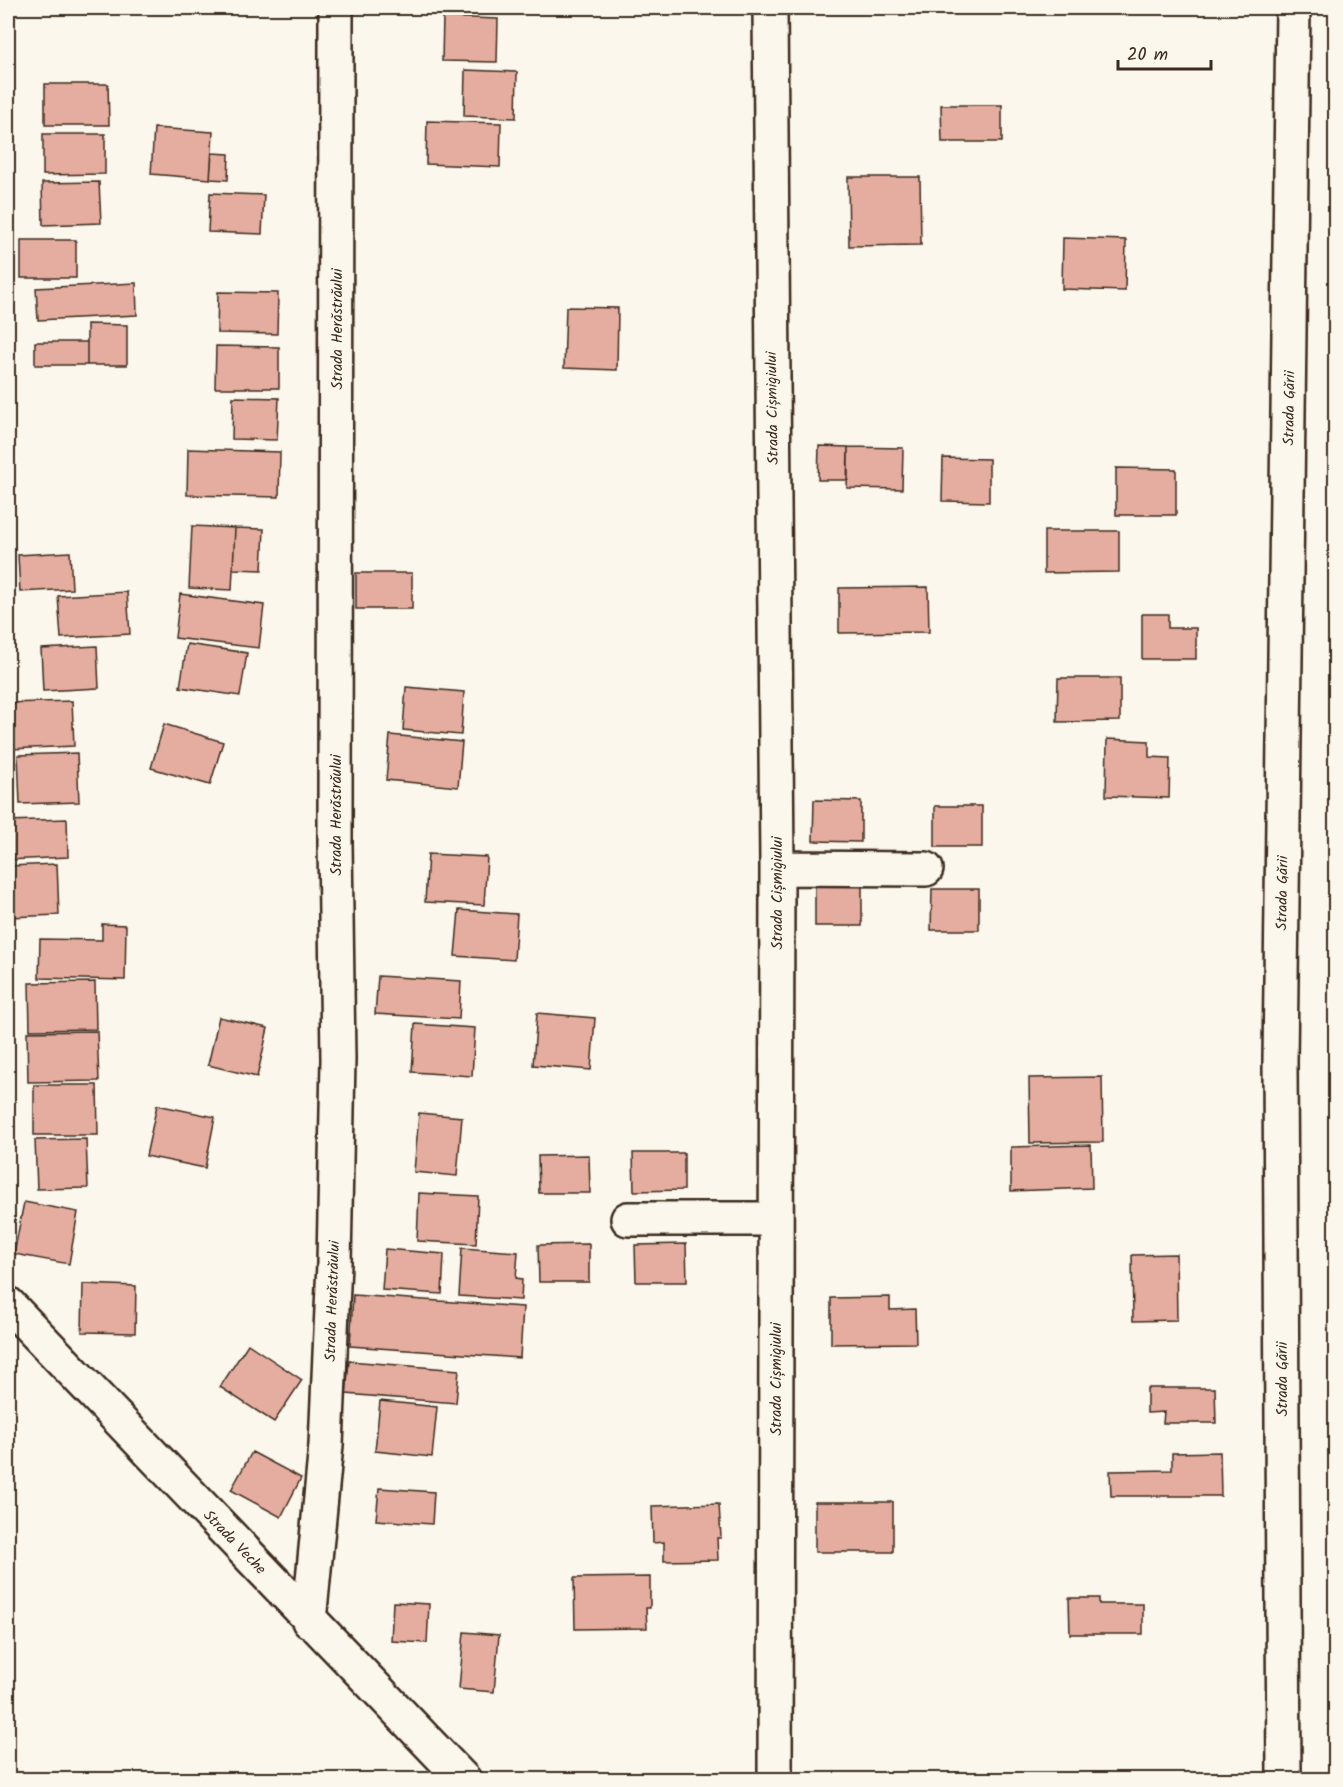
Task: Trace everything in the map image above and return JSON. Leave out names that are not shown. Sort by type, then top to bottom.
[{"type":"street","name":"Strada Herăstrăului","points":[[309,1621],[326,1445],[334,1263],[338,1071],[335,843],[336,8]]},
{"type":"street","name":"Strada Cișmigiului","points":[[770,8],[777,868],[776,1779]]},
{"type":"street","name":"Strada Gării","points":[[1284,1779],[1280,1062],[1293,8]]},
{"type":"street","points":[[777,868],[926,869]]},
{"type":"street","points":[[628,1219],[776,1219]]},
{"type":"street","name":"Strada Veche","points":[[8,1304],[309,1621],[464,1779]]},
{"type":"building","points":[[443,17],[498,19],[497,62],[442,61]]},
{"type":"building","points":[[465,70],[517,72],[516,118],[464,116]]},
{"type":"building","points":[[45,84],[108,84],[109,125],[45,125]]},
{"type":"building","points":[[941,105],[1002,105],[1002,142],[942,142]]},
{"type":"building","points":[[427,121],[501,123],[500,167],[426,164]]},
{"type":"building","points":[[154,128],[213,132],[210,179],[151,174]]},
{"type":"building","points":[[43,134],[105,134],[105,174],[43,175]]},
{"type":"building","points":[[212,153],[229,154],[228,180],[210,179]]},
{"type":"building","points":[[848,177],[920,177],[921,245],[849,246]]},
{"type":"building","points":[[99,182],[101,223],[43,225],[42,183]]},
{"type":"building","points":[[210,193],[264,195],[262,234],[208,232]]},
{"type":"building","points":[[1063,238],[1126,240],[1125,291],[1062,289]]},
{"type":"building","points":[[21,240],[76,240],[76,278],[21,278]]},
{"type":"building","points":[[136,283],[137,315],[38,320],[36,288]]},
{"type":"building","points":[[218,292],[278,293],[277,334],[217,333]]},
{"type":"building","points":[[566,307],[618,308],[617,370],[564,368]]},
{"type":"building","points":[[87,324],[127,325],[127,365],[87,365]]},
{"type":"building","points":[[35,342],[87,342],[87,365],[35,365]]},
{"type":"building","points":[[216,346],[279,347],[279,388],[215,388]]},
{"type":"building","points":[[233,397],[279,398],[277,440],[232,439]]},
{"type":"building","points":[[819,446],[848,447],[848,480],[818,480]]},
{"type":"building","points":[[848,447],[903,448],[902,489],[847,488]]},
{"type":"building","points":[[188,449],[280,452],[279,497],[187,495]]},
{"type":"building","points":[[943,458],[989,459],[989,502],[942,501]]},
{"type":"building","points":[[1116,468],[1176,469],[1176,515],[1116,515]]},
{"type":"building","points":[[192,526],[235,528],[232,590],[189,588]]},
{"type":"building","points":[[235,528],[264,529],[262,570],[233,569]]},
{"type":"building","points":[[1044,531],[1119,531],[1119,572],[1044,573]]},
{"type":"building","points":[[70,552],[72,589],[20,592],[18,555]]},
{"type":"building","points":[[356,573],[412,573],[412,609],[356,609]]},
{"type":"building","points":[[928,587],[929,632],[839,633],[839,588]]},
{"type":"building","points":[[127,592],[130,634],[61,638],[58,596]]},
{"type":"building","points":[[180,594],[264,605],[259,648],[175,638]]},
{"type":"building","points":[[1142,614],[1168,614],[1168,628],[1196,628],[1196,659],[1142,659]]},
{"type":"building","points":[[187,644],[247,653],[240,696],[180,687]]},
{"type":"building","points":[[97,646],[99,688],[43,691],[41,649]]},
{"type":"building","points":[[1058,678],[1120,678],[1120,721],[1057,722]]},
{"type":"building","points":[[406,687],[464,692],[461,735],[403,730]]},
{"type":"building","points":[[72,701],[74,746],[11,749],[8,703]]},
{"type":"building","points":[[164,724],[223,742],[210,785],[151,768]]},
{"type":"building","points":[[390,735],[462,742],[458,787],[386,780]]},
{"type":"building","points":[[1107,739],[1149,741],[1149,757],[1170,758],[1169,798],[1106,796]]},
{"type":"building","points":[[77,753],[79,802],[20,804],[18,755]]},
{"type":"building","points":[[814,800],[861,801],[861,842],[813,841]]},
{"type":"building","points":[[935,806],[982,806],[982,847],[935,847]]},
{"type":"building","points":[[67,819],[68,857],[8,860],[8,821]]},
{"type":"building","points":[[428,854],[487,857],[484,905],[425,902]]},
{"type":"building","points":[[57,864],[59,915],[8,917],[8,866]]},
{"type":"building","points":[[815,885],[862,885],[862,926],[815,926]]},
{"type":"building","points":[[932,889],[979,889],[979,930],[931,930]]},
{"type":"building","points":[[459,910],[517,914],[514,960],[455,956]]},
{"type":"building","points":[[102,924],[126,925],[125,980],[39,978],[40,939],[102,940]]},
{"type":"building","points":[[378,976],[461,981],[459,1019],[375,1014]]},
{"type":"building","points":[[95,982],[96,1029],[30,1030],[29,983]]},
{"type":"building","points":[[537,1013],[595,1018],[591,1070],[533,1065]]},
{"type":"building","points":[[219,1017],[268,1028],[257,1077],[208,1065]]},
{"type":"building","points":[[415,1024],[475,1028],[472,1076],[412,1072]]},
{"type":"building","points":[[97,1031],[99,1081],[28,1082],[27,1032]]},
{"type":"building","points":[[1102,1077],[1103,1142],[1030,1143],[1029,1078]]},
{"type":"building","points":[[34,1085],[97,1085],[98,1135],[34,1135]]},
{"type":"building","points":[[157,1105],[215,1117],[205,1168],[146,1156]]},
{"type":"building","points":[[419,1113],[462,1117],[457,1176],[414,1172]]},
{"type":"building","points":[[86,1139],[88,1188],[37,1189],[35,1140]]},
{"type":"building","points":[[1091,1145],[1092,1188],[1011,1191],[1011,1147]]},
{"type":"building","points":[[633,1153],[684,1153],[684,1190],[634,1191]]},
{"type":"building","points":[[589,1155],[590,1193],[539,1193],[538,1156]]},
{"type":"building","points":[[419,1193],[478,1196],[476,1244],[417,1241]]},
{"type":"building","points":[[24,1202],[78,1212],[69,1264],[14,1254]]},
{"type":"building","points":[[589,1244],[589,1282],[539,1282],[538,1245]]},
{"type":"building","points":[[686,1244],[687,1282],[636,1282],[635,1245]]},
{"type":"building","points":[[462,1248],[518,1252],[516,1278],[522,1279],[521,1300],[459,1296]]},
{"type":"building","points":[[385,1249],[444,1254],[442,1294],[382,1290]]},
{"type":"building","points":[[1176,1254],[1177,1320],[1133,1321],[1132,1255]]},
{"type":"building","points":[[83,1284],[136,1286],[135,1333],[82,1332]]},
{"type":"building","points":[[353,1295],[523,1307],[520,1358],[350,1346]]},
{"type":"building","points":[[890,1297],[890,1310],[915,1309],[916,1343],[831,1344],[831,1298]]},
{"type":"building","points":[[248,1344],[302,1380],[274,1422],[220,1387]]},
{"type":"building","points":[[349,1361],[459,1370],[456,1403],[346,1394]]},
{"type":"building","points":[[1147,1388],[1215,1388],[1216,1423],[1163,1423],[1164,1412],[1147,1413]]},
{"type":"building","points":[[380,1401],[437,1407],[432,1457],[375,1451]]},
{"type":"building","points":[[252,1452],[301,1478],[281,1517],[231,1490]]},
{"type":"building","points":[[1220,1452],[1221,1496],[1111,1496],[1110,1471],[1172,1470],[1172,1453]]},
{"type":"building","points":[[379,1488],[434,1492],[432,1524],[376,1520]]},
{"type":"building","points":[[815,1502],[893,1502],[893,1552],[815,1552]]},
{"type":"building","points":[[719,1504],[721,1538],[717,1538],[718,1560],[664,1561],[664,1542],[653,1543],[652,1506]]},
{"type":"building","points":[[650,1577],[650,1608],[646,1608],[647,1628],[575,1629],[574,1578]]},
{"type":"building","points":[[1069,1598],[1099,1598],[1099,1604],[1143,1604],[1143,1634],[1070,1634]]},
{"type":"building","points":[[393,1602],[429,1604],[427,1643],[391,1641]]},
{"type":"building","points":[[464,1632],[499,1635],[494,1692],[459,1689]]}]
